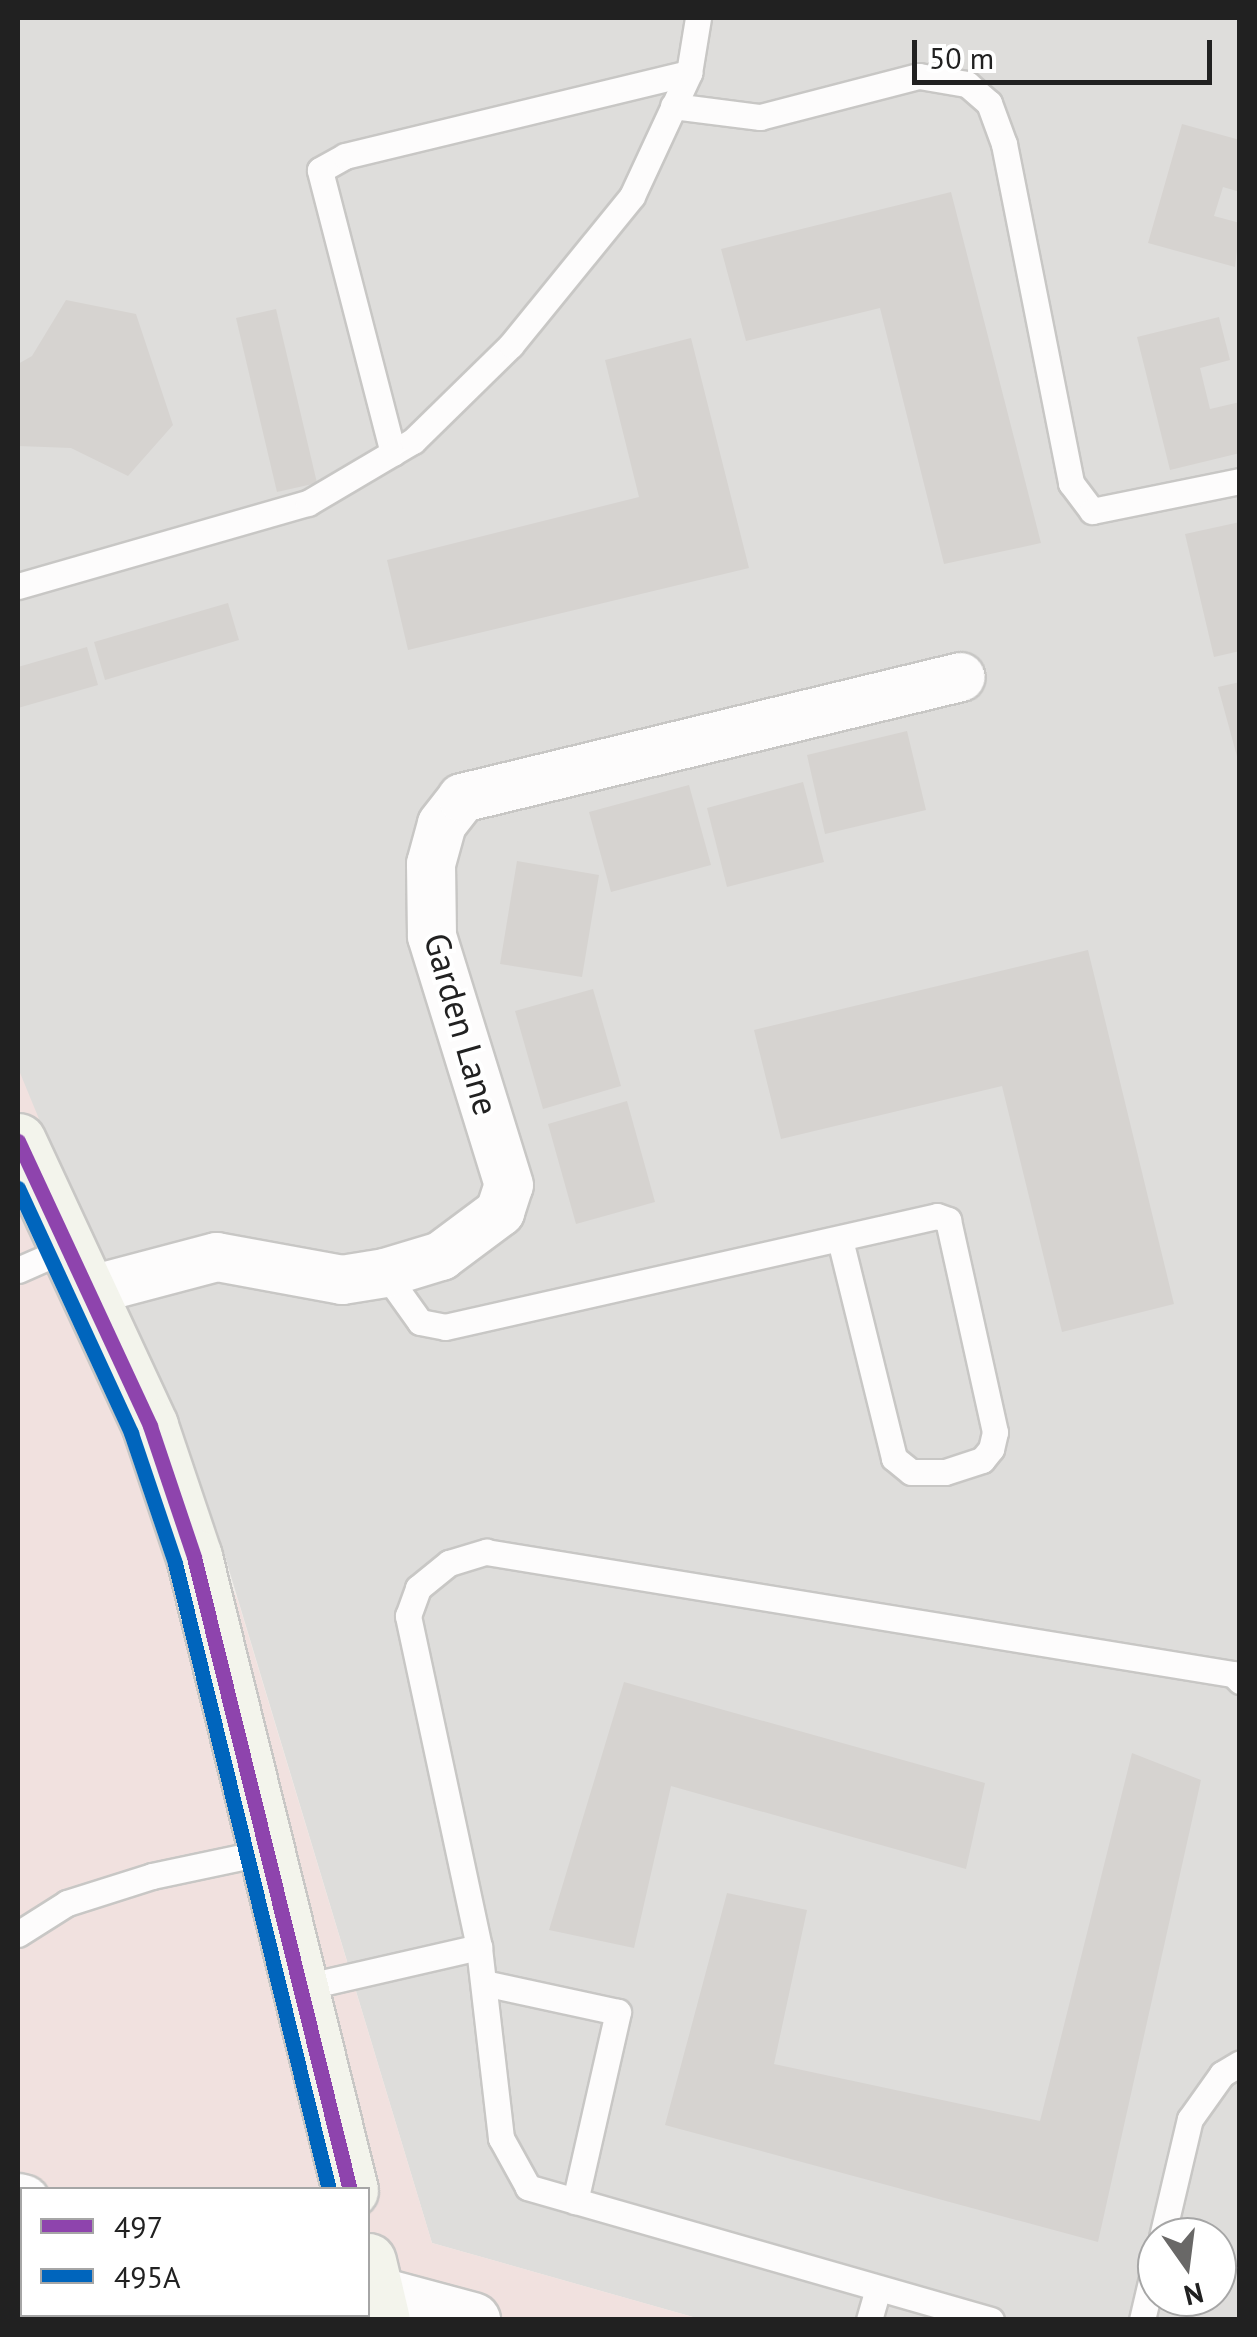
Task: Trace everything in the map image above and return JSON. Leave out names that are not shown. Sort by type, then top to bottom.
[{"type":"main road","points":[[18,1141],[150,1426],[194,1556],[349,2187]]},
{"type":"street","name":"Garden Lane","points":[[78,1270],[217,1257],[342,1280],[385,1273],[441,1256],[500,1212],[509,1185],[432,936],[431,864],[442,824],[462,798],[961,677]]},
{"type":"street","points":[[373,2292],[472,2320]]},
{"type":"lane","points":[[18,586],[308,502],[413,441],[511,344],[632,196],[689,73],[698,18]]},
{"type":"lane","points":[[393,453],[320,170],[345,156],[689,73]]},
{"type":"lane","points":[[673,106],[760,117],[919,76],[967,84],[989,103],[1004,144],[1070,483],[1092,511],[1240,481]]},
{"type":"lane","points":[[385,1273],[420,1322],[445,1327],[937,1216],[948,1220],[995,1432],[991,1449],[982,1460],[945,1472],[911,1472],[894,1458],[840,1240]]},
{"type":"lane","points":[[18,1270],[78,1270]]},
{"type":"lane","points":[[991,2320],[528,2187],[501,2138],[479,1947],[408,1616],[418,1588],[449,1563],[486,1552],[1233,1674],[1240,1680]]},
{"type":"lane","points":[[18,1934],[67,1903],[152,1876],[266,1852]]},
{"type":"lane","points":[[300,1988],[479,1947]]},
{"type":"lane","points":[[484,1983],[618,2012],[575,2200]]},
{"type":"lane","points":[[1167,2217],[1190,2120],[1222,2074],[1240,2063]]},
{"type":"lane","points":[[870,2320],[878,2289]]},
{"type":"shaded area","points":[[18,18],[1239,18],[1239,2319],[700,2319],[432,2243],[217,1530],[18,1072]]},
{"type":"shaded area","points":[[18,1068],[238,1601],[432,2243],[700,2319],[18,2319]]},
{"type":"building","points":[[1182,124],[1240,140],[1240,192],[1223,187],[1214,216],[1240,223],[1235,267],[1148,243]]},
{"type":"building","points":[[951,192],[1041,543],[944,564],[880,308],[746,341],[721,249]]},
{"type":"building","points":[[66,300],[136,314],[173,425],[128,476],[71,448],[18,446],[18,364],[32,356]]},
{"type":"building","points":[[276,309],[317,483],[277,492],[236,318]]},
{"type":"building","points":[[1219,317],[1230,360],[1200,368],[1210,409],[1240,402],[1240,453],[1170,470],[1137,337]]},
{"type":"building","points":[[691,338],[749,568],[408,650],[387,560],[639,497],[605,360]]},
{"type":"building","points":[[1240,522],[1240,651],[1214,657],[1185,534]]},
{"type":"building","points":[[228,603],[239,640],[105,680],[94,642]]},
{"type":"building","points":[[87,647],[98,685],[18,708],[18,667]]},
{"type":"building","points":[[1240,682],[1240,760],[1238,760],[1218,687]]},
{"type":"building","points":[[907,731],[926,810],[825,834],[807,755]]},
{"type":"building","points":[[803,782],[824,862],[727,887],[707,808]]},
{"type":"building","points":[[689,785],[711,865],[611,892],[589,812]]},
{"type":"building","points":[[517,861],[599,875],[582,977],[500,964]]},
{"type":"building","points":[[1088,950],[1174,1304],[1062,1332],[1002,1086],[781,1139],[754,1030]]},
{"type":"building","points":[[593,989],[621,1086],[543,1109],[515,1011]]},
{"type":"building","points":[[627,1101],[655,1202],[576,1224],[548,1124]]},
{"type":"building","points":[[624,1682],[985,1783],[966,1869],[671,1786],[634,1948],[549,1930]]},
{"type":"building","points":[[1132,1753],[1201,1780],[1098,2242],[665,2125],[727,1893],[807,1910],[774,2064],[1040,2121]]},
{"type":"transit line","name":"497","points":[[18,1141],[150,1426],[194,1557],[349,2187]]},
{"type":"transit line","name":"495A","points":[[18,1188],[131,1433],[175,1563],[328,2187]]}]
